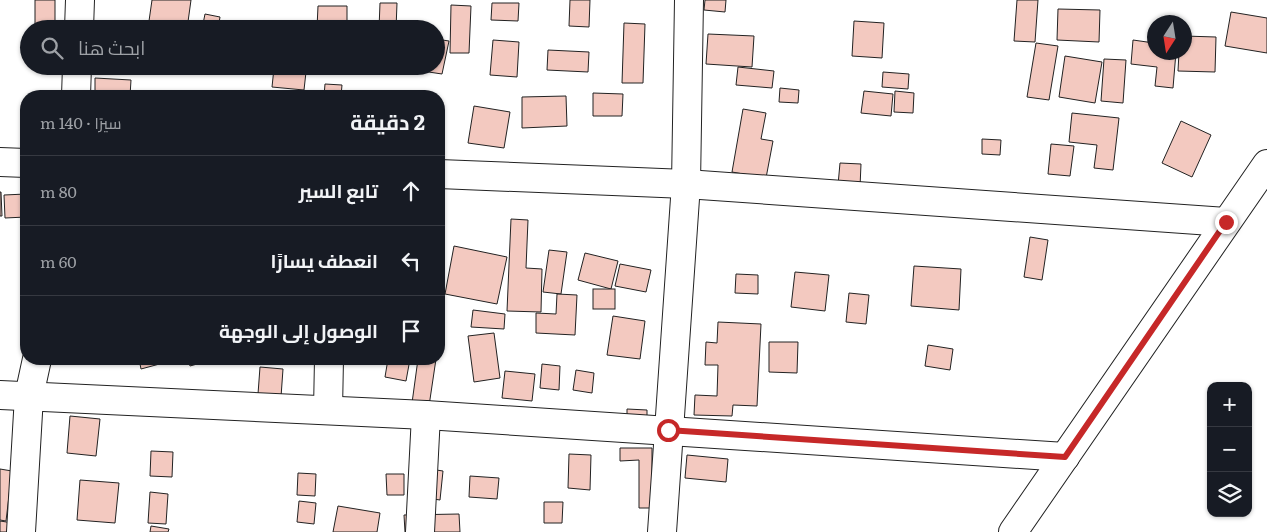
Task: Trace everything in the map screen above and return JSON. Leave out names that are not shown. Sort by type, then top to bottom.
[{"type":"street","points":[[79,20],[80,0]]},
{"type":"street","points":[[662,532],[686,184],[688,0]]},
{"type":"street","points":[[76,90],[77,75]]},
{"type":"street","points":[[0,162],[20,163]]},
{"type":"street","points":[[1013,532],[1267,164]]},
{"type":"street","points":[[445,174],[686,184],[1226,222]]},
{"type":"street","points":[[21,532],[29,396],[36,365]]},
{"type":"street","points":[[328,410],[329,365]]},
{"type":"street","points":[[0,395],[426,415],[1065,457]]},
{"type":"street","points":[[420,532],[426,415]]},
{"type":"building","points":[[35,0],[55,0],[55,20],[35,20]]},
{"type":"building","points":[[152,0],[191,0],[188,20],[149,20]]},
{"type":"building","points":[[570,0],[590,0],[589,27],[569,26]]},
{"type":"building","points":[[705,0],[726,0],[725,12],[704,10]]},
{"type":"building","points":[[1017,0],[1038,0],[1035,42],[1014,41]]},
{"type":"building","points":[[380,3],[397,3],[396,20],[379,20]]},
{"type":"building","points":[[492,3],[519,3],[518,21],[491,20]]},
{"type":"building","points":[[451,5],[471,6],[469,53],[450,53]]},
{"type":"building","points":[[318,6],[347,6],[347,20],[317,20]]},
{"type":"building","points":[[1058,9],[1100,10],[1099,42],[1057,40]]},
{"type":"building","points":[[1231,12],[1267,18],[1267,53],[1225,46]]},
{"type":"building","points":[[205,14],[220,17],[220,20],[204,20]]},
{"type":"building","points":[[854,21],[884,23],[882,58],[852,56]]},
{"type":"building","points":[[624,23],[645,24],[643,83],[622,83]]},
{"type":"building","points":[[708,34],[754,36],[752,67],[706,64]]},
{"type":"building","points":[[1192,36],[1216,37],[1215,72],[1178,71],[1179,60],[1192,60]]},
{"type":"building","points":[[445,40],[449,41],[445,60]]},
{"type":"building","points":[[493,40],[519,42],[517,77],[490,75]]},
{"type":"building","points":[[1133,40],[1147,42],[1147,60],[1175,60],[1173,88],[1155,86],[1157,67],[1131,64]]},
{"type":"building","points":[[1036,43],[1058,46],[1049,100],[1027,97]]},
{"type":"building","points":[[548,50],[589,52],[588,72],[547,70]]},
{"type":"building","points":[[1065,56],[1102,62],[1095,103],[1059,97]]},
{"type":"building","points":[[1104,59],[1126,60],[1123,103],[1101,101]]},
{"type":"building","points":[[738,67],[774,71],[772,88],[736,85]]},
{"type":"building","points":[[883,72],[909,74],[908,89],[882,87]]},
{"type":"building","points":[[273,75],[306,75],[304,90],[272,87]]},
{"type":"building","points":[[95,78],[131,80],[130,90],[95,90]]},
{"type":"building","points":[[325,84],[342,85],[342,90],[324,90]]},
{"type":"building","points":[[780,88],[799,90],[798,103],[779,102]]},
{"type":"building","points":[[864,91],[893,94],[891,116],[861,113]]},
{"type":"building","points":[[895,91],[914,93],[913,113],[894,112]]},
{"type":"building","points":[[593,93],[623,94],[622,116],[593,116]]},
{"type":"building","points":[[566,96],[567,126],[522,128],[522,97]]},
{"type":"building","points":[[474,106],[510,112],[504,148],[468,143]]},
{"type":"building","points":[[743,109],[766,113],[761,139],[773,141],[766,178],[732,172]]},
{"type":"building","points":[[1072,113],[1119,118],[1113,170],[1094,168],[1097,145],[1069,142]]},
{"type":"building","points":[[1181,121],[1211,135],[1192,177],[1162,163]]},
{"type":"building","points":[[982,139],[1001,140],[1000,155],[982,154]]},
{"type":"building","points":[[1051,144],[1074,146],[1070,176],[1048,174]]},
{"type":"building","points":[[840,163],[861,164],[860,187],[838,185]]},
{"type":"building","points":[[1,192],[2,216],[0,216]]},
{"type":"building","points":[[20,194],[20,217],[5,218],[4,195]]},
{"type":"building","points":[[511,219],[528,220],[526,268],[542,269],[541,312],[507,311]]},
{"type":"building","points":[[1030,237],[1048,240],[1042,280],[1024,277]]},
{"type":"building","points":[[454,246],[507,257],[497,304],[445,294]]},
{"type":"building","points":[[549,250],[567,252],[561,294],[543,292]]},
{"type":"building","points":[[585,253],[618,261],[611,289],[578,280]]},
{"type":"building","points":[[620,264],[651,270],[646,292],[615,286]]},
{"type":"building","points":[[914,266],[961,269],[959,310],[911,306]]},
{"type":"building","points":[[795,272],[829,275],[825,311],[791,307]]},
{"type":"building","points":[[736,274],[758,275],[758,294],[735,293]]},
{"type":"building","points":[[593,289],[615,289],[615,309],[593,309]]},
{"type":"building","points":[[849,293],[869,295],[866,324],[846,322]]},
{"type":"building","points":[[557,294],[577,295],[575,335],[536,333],[536,313],[556,314]]},
{"type":"building","points":[[473,310],[505,314],[504,329],[471,327]]},
{"type":"building","points":[[613,316],[645,321],[640,359],[607,355]]},
{"type":"building","points":[[718,322],[761,324],[757,406],[733,405],[732,416],[694,415],[695,395],[717,396],[718,365],[705,365],[706,342],[717,343]]},
{"type":"building","points":[[494,333],[500,378],[474,382],[468,336]]},
{"type":"building","points":[[769,342],[798,342],[797,373],[769,372]]},
{"type":"building","points":[[928,345],[953,349],[950,370],[925,366]]},
{"type":"building","points":[[542,364],[560,366],[559,390],[540,388]]},
{"type":"building","points":[[140,365],[156,365],[141,369]]},
{"type":"building","points":[[387,365],[409,365],[406,381],[385,377]]},
{"type":"building","points":[[417,365],[435,365],[429,406],[412,403]]},
{"type":"building","points":[[260,367],[283,369],[281,397],[258,394]]},
{"type":"building","points":[[576,370],[594,373],[592,393],[573,390]]},
{"type":"building","points":[[505,371],[535,374],[532,401],[502,398]]},
{"type":"building","points":[[627,409],[647,410],[647,426],[627,425]]},
{"type":"building","points":[[70,416],[100,419],[96,456],[67,453]]},
{"type":"building","points":[[620,448],[652,448],[652,508],[639,508],[639,460],[620,461]]},
{"type":"building","points":[[151,451],[173,452],[172,477],[150,476]]},
{"type":"building","points":[[569,454],[591,455],[590,490],[568,488]]},
{"type":"building","points":[[687,455],[728,459],[726,482],[685,478]]},
{"type":"building","points":[[0,469],[12,471],[6,521],[0,520]]},
{"type":"building","points":[[430,469],[443,471],[440,500],[427,498]]},
{"type":"building","points":[[298,473],[316,474],[315,496],[297,495]]},
{"type":"building","points":[[386,474],[404,474],[404,495],[387,495]]},
{"type":"building","points":[[470,476],[499,478],[497,499],[469,497]]},
{"type":"building","points":[[80,480],[119,483],[115,523],[77,520]]},
{"type":"building","points":[[150,492],[168,494],[166,524],[148,523]]},
{"type":"building","points":[[299,501],[316,503],[314,524],[297,522]]},
{"type":"building","points":[[544,502],[563,502],[562,523],[544,523]]},
{"type":"building","points":[[338,506],[380,513],[377,532],[333,532]]},
{"type":"building","points":[[459,514],[460,532],[405,532],[404,515]]},
{"type":"building","points":[[0,521],[33,526],[32,532],[0,532]]},
{"type":"building","points":[[151,526],[169,529],[168,532],[150,532]]},
{"type":"route","points":[[668,430],[1065,457],[1226,222]]}]
